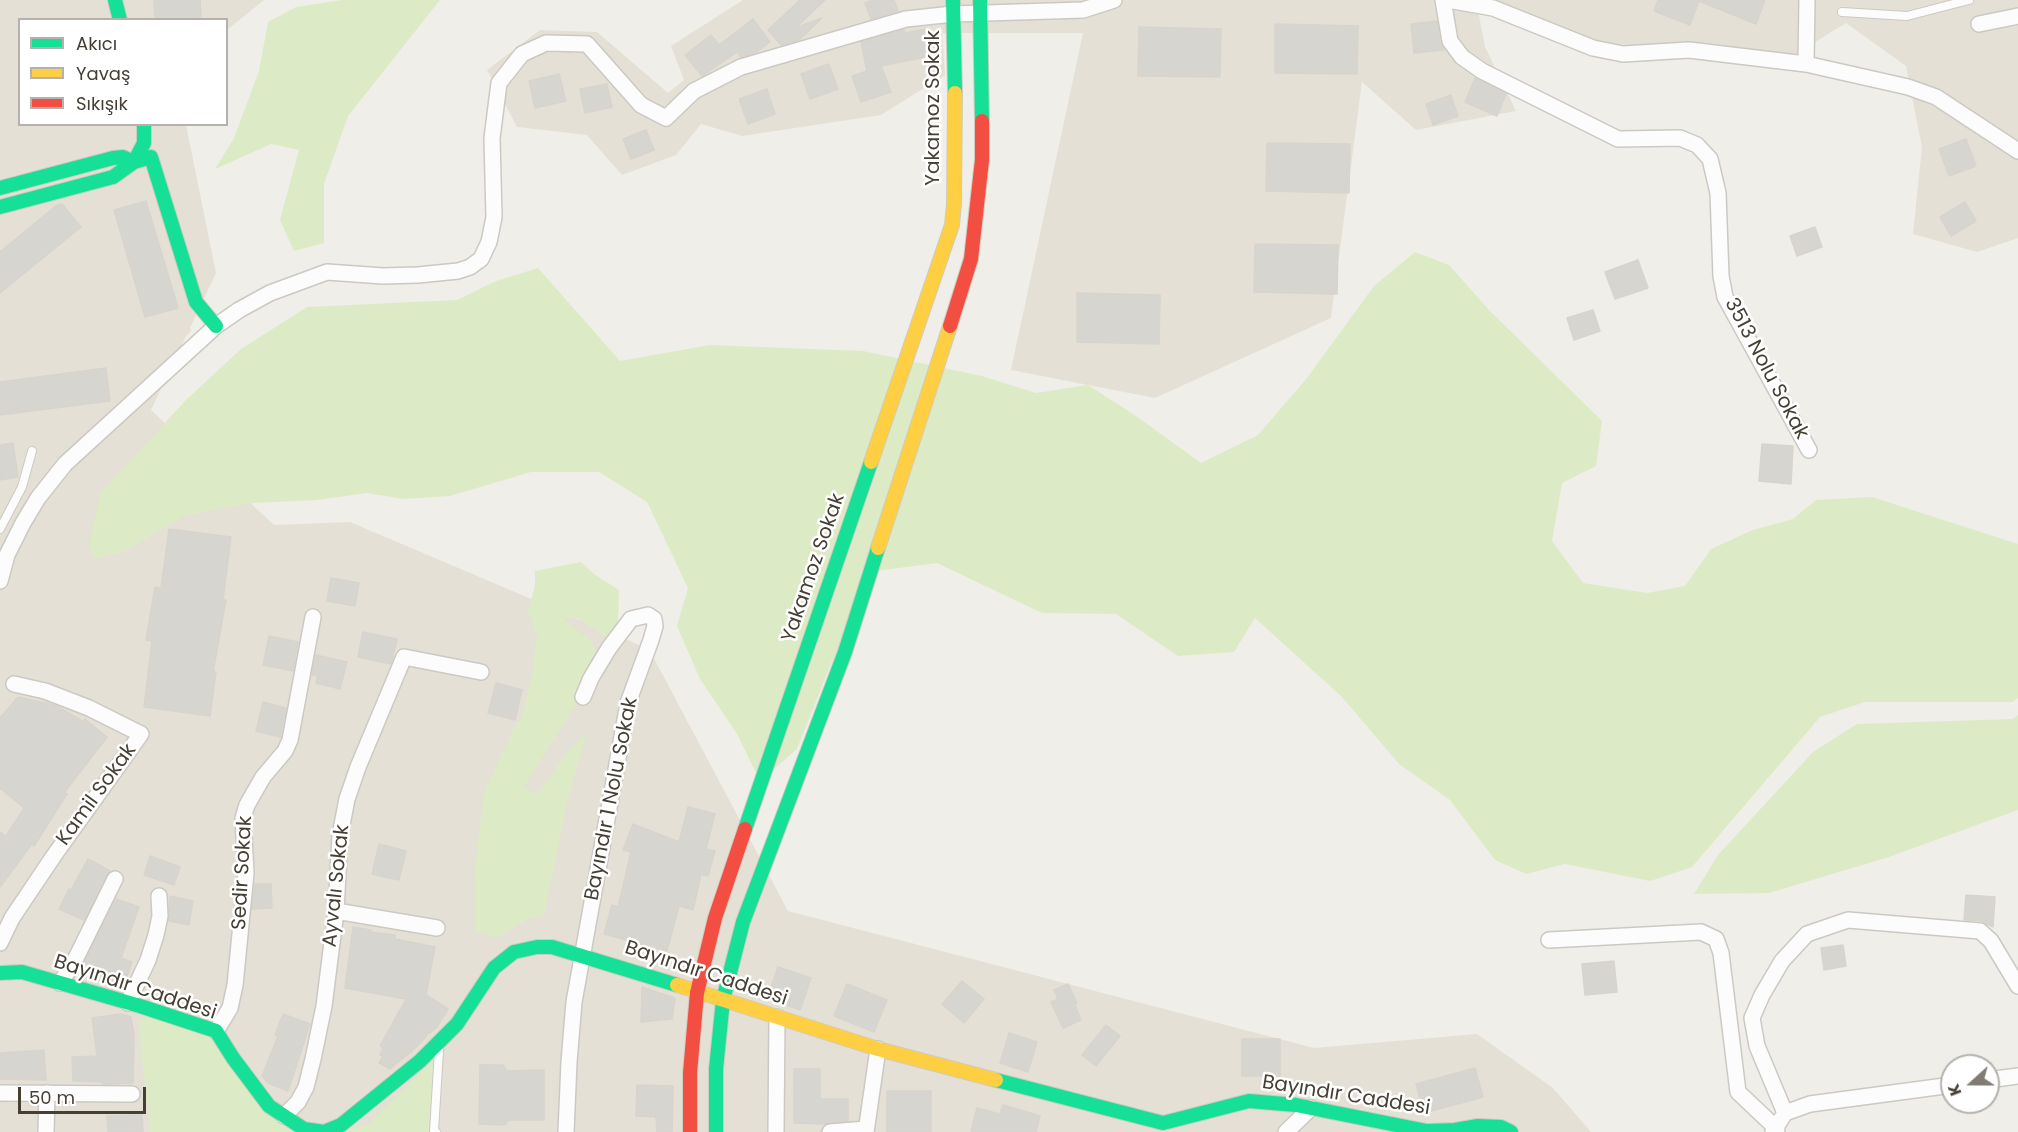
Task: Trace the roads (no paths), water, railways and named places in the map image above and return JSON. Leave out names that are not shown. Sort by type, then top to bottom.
[{"type":"main road","points":[[115,0],[120,18]]},
{"type":"main road","name":"Yakamoz Sokak","points":[[690,1132],[690,1073],[697,993],[715,918],[952,225],[955,99],[953,7]]},
{"type":"main road","points":[[716,1132],[716,1069],[723,1000],[743,922],[845,652],[971,259],[982,160],[980,7]]},
{"type":"main road","points":[[134,162],[144,143],[144,126]]},
{"type":"main road","points":[[0,188],[113,158],[123,157],[134,162]]},
{"type":"main road","points":[[0,207],[113,177],[134,162],[150,158],[196,302],[216,326]]},
{"type":"main road","name":"Bayındır Caddesi","points":[[0,973],[22,972],[216,1031],[269,1106],[304,1129],[324,1132],[341,1125],[439,1042],[457,1024],[494,968],[514,952],[537,947],[552,947],[582,955],[878,1049],[1159,1128],[1249,1101],[1311,1108],[1426,1131],[1478,1126],[1500,1127],[1511,1132]]},
{"type":"street","points":[[0,581],[7,555],[23,523],[38,498],[65,464],[216,326],[239,310],[270,293],[327,272],[383,276],[418,275],[458,271],[470,267],[481,259],[489,242],[494,217],[492,138],[499,83],[522,54],[546,43],[588,44],[641,105],[666,118],[694,91],[741,67],[906,19],[953,7],[1083,10],[1114,0]]},
{"type":"street","name":"3513 Nolu Sokak","points":[[1443,0],[1450,41],[1462,57],[1482,71],[1618,140],[1680,138],[1697,145],[1710,159],[1718,193],[1721,276],[1725,297],[1809,450]]},
{"type":"street","points":[[1448,0],[1493,8],[1502,6],[1593,48],[1623,54],[1689,50],[1806,64],[1885,81],[1935,97],[2018,151]]},
{"type":"street","points":[[1806,64],[1807,0]]},
{"type":"street","points":[[1979,24],[2018,16]]},
{"type":"street","name":"Bayındır 1 Nolu Sokak","points":[[582,955],[628,703],[651,640],[655,626],[654,620],[648,615],[631,619],[609,648],[591,678],[583,697]]},
{"type":"street","name":"Sedir Sokak","points":[[216,1031],[230,1008],[235,985],[246,873],[243,818],[262,777],[285,751],[290,740],[313,617]]},
{"type":"street","name":"Ayvalı Sokak","points":[[284,1116],[298,1102],[306,1087],[324,1006],[336,911],[340,835],[348,799],[358,767],[404,657],[482,672]]},
{"type":"street","name":"Kamil Sokak","points":[[0,943],[12,918],[53,857],[141,734],[89,708],[45,691],[14,684]]},
{"type":"street","points":[[60,983],[74,962],[114,879]]},
{"type":"street","points":[[128,1003],[153,944],[160,916],[159,896]]},
{"type":"street","points":[[336,911],[436,928]]},
{"type":"street","points":[[1785,1113],[1757,1046],[1752,1018],[1762,995],[1782,961],[1807,934],[1848,920],[1980,931],[1991,941],[2018,986]]},
{"type":"street","points":[[1549,940],[1701,932],[1716,939],[1721,953],[1738,1092],[1775,1130],[1785,1113],[1810,1104],[1940,1087]]},
{"type":"street","points":[[566,1132],[568,1062],[582,955]]},
{"type":"street","points":[[776,1132],[777,1017]]},
{"type":"street","points":[[830,1132],[866,1131],[878,1049]]},
{"type":"street","points":[[2000,1078],[2018,1076]]},
{"type":"street","points":[[0,1093],[132,1094]]},
{"type":"street","points":[[46,1132],[47,1094]]},
{"type":"street","points":[[1286,1132],[1311,1108]]},
{"type":"lane","points":[[1842,12],[1907,16],[1969,0]]},
{"type":"lane","points":[[0,530],[22,487],[32,451]]},
{"type":"lane","points":[[436,1132],[439,1042]]}]
